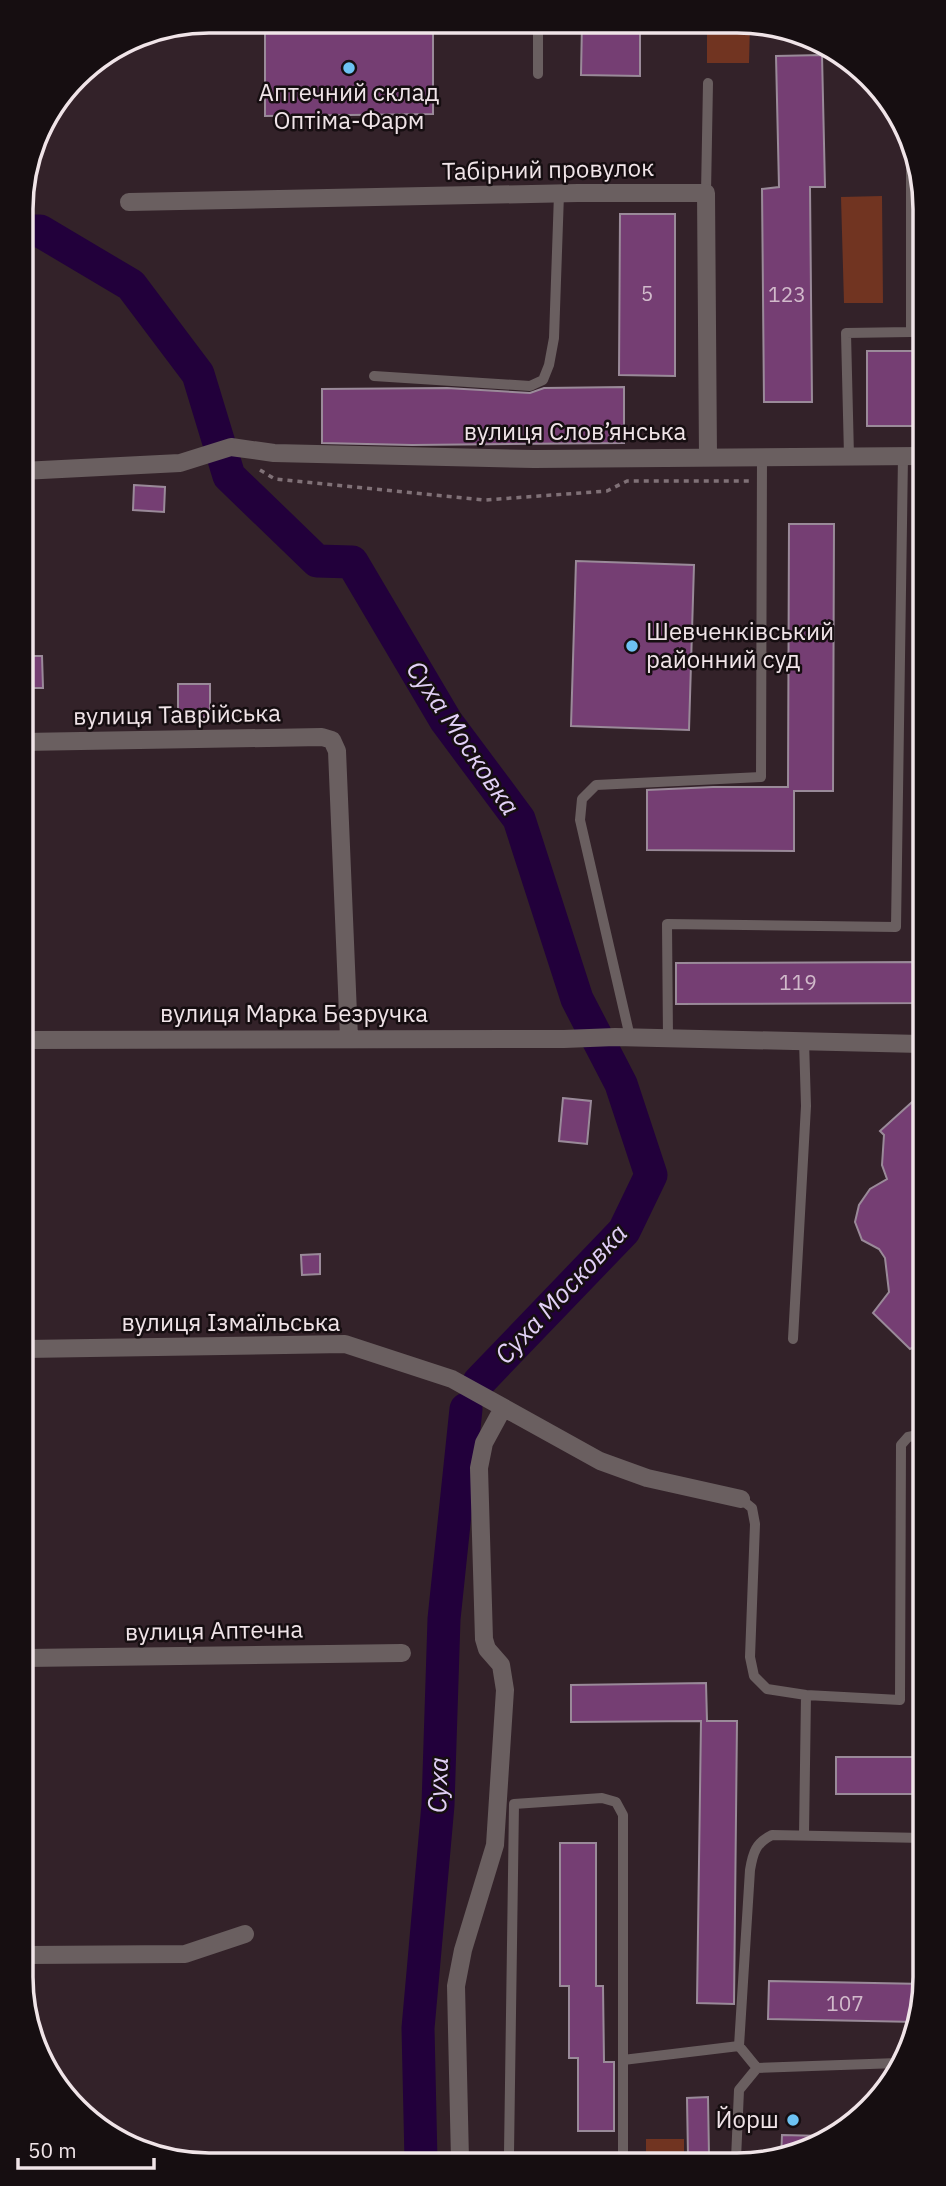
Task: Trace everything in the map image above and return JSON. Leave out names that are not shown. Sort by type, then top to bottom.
[{"type":"street","name":"Табірний провулок","points":[[129,202],[706,193]]},
{"type":"street","points":[[706,193],[708,456]]},
{"type":"street","name":"вулиця Слов’янська","points":[[34,470],[180,463],[230,447],[274,453],[534,459],[911,456]]},
{"type":"street","name":"вулиця Таврійська","points":[[34,742],[322,737],[332,740],[337,751],[349,1038]]},
{"type":"street","points":[[623,1037],[913,1044]]},
{"type":"street","name":"вулиця Марка Безручка","points":[[34,1040],[623,1037]]},
{"type":"street","name":"вулиця Ізмаїльська","points":[[33,1349],[345,1344],[452,1379],[600,1461],[647,1478],[741,1499]]},
{"type":"street","points":[[460,2153],[456,1986],[463,1950],[492,1862],[506,1804],[506,1690],[501,1665],[487,1649],[484,1639],[479,1468],[484,1443],[503,1408]]},
{"type":"street","name":"вулиця Аптечна","points":[[33,1658],[402,1653]]},
{"type":"street","points":[[33,1955],[185,1954],[245,1934]]},
{"type":"lane","points":[[538,33],[538,75]]},
{"type":"lane","points":[[706,193],[708,83]]},
{"type":"lane","points":[[374,376],[530,386],[542,380],[549,365],[554,338],[559,194]]},
{"type":"lane","points":[[849,456],[846,333],[911,332],[913,265]]},
{"type":"lane","points":[[623,1037],[580,820],[582,799],[596,785],[761,777],[762,456]]},
{"type":"lane","points":[[668,1038],[667,924],[896,927],[911,456]]},
{"type":"lane","points":[[793,1339],[806,1106],[804,1041]]},
{"type":"lane","points":[[741,1499],[752,1508],[755,1524],[750,1657],[754,1676],[766,1689],[806,1695],[900,1700],[901,1445],[912,1436]]},
{"type":"lane","points":[[804,1835],[806,1695]]},
{"type":"lane","points":[[509,2153],[506,1804],[602,1798],[617,1802],[623,1815],[623,2153]]},
{"type":"lane","points":[[757,2068],[739,2046],[753,1853],[759,1842],[772,1835],[912,1838]]},
{"type":"lane","points":[[623,2060],[739,2046]]},
{"type":"lane","points":[[736,2153],[739,2090],[757,2068],[890,2063]]},
{"type":"path","points":[[255,467],[275,479],[485,500],[607,491],[627,481],[762,481]]},
{"type":"shaded area","points":[[707,33],[750,34],[749,63],[707,63]]},
{"type":"shaded area","points":[[882,196],[883,303],[844,303],[841,197]]},
{"type":"shaded area","points":[[646,2139],[684,2139],[684,2153],[646,2153]]},
{"type":"building","points":[[582,33],[640,33],[640,76],[581,75]]},
{"type":"building","name":"Аптечний склад Оптіма-Фарм","points":[[265,34],[433,34],[433,114],[265,116]]},
{"type":"building","points":[[822,55],[825,187],[810,187],[812,402],[764,402],[762,189],[779,187],[776,56]]},
{"type":"building","points":[[620,214],[675,214],[675,376],[619,375]]},
{"type":"building","points":[[867,351],[913,351],[913,426],[867,426]]},
{"type":"building","points":[[624,387],[624,443],[322,443],[322,389],[447,388],[530,393],[544,388]]},
{"type":"building","points":[[134,485],[165,487],[164,512],[133,510]]},
{"type":"building","points":[[789,524],[834,524],[833,791],[794,791],[794,851],[647,850],[647,790],[788,787]]},
{"type":"building","name":"Шевченківський районний суд","points":[[576,561],[694,565],[689,730],[571,726]]},
{"type":"building","points":[[34,656],[42,656],[43,688],[34,688]]},
{"type":"building","points":[[178,684],[210,684],[210,717],[178,717]]},
{"type":"building","points":[[913,962],[913,1003],[676,1004],[676,963]]},
{"type":"building","points":[[563,1098],[591,1101],[587,1144],[559,1141]]},
{"type":"building","points":[[912,1102],[912,1348],[910,1349],[873,1313],[889,1292],[885,1258],[879,1249],[862,1240],[855,1222],[859,1205],[870,1189],[887,1179],[882,1165],[884,1135],[880,1131]]},
{"type":"building","points":[[320,1254],[320,1274],[302,1275],[301,1255]]},
{"type":"building","points":[[706,1683],[707,1721],[737,1721],[734,2004],[697,2003],[701,1721],[571,1722],[571,1685]]},
{"type":"building","points":[[836,1757],[912,1757],[912,1794],[836,1794]]},
{"type":"building","points":[[560,1843],[596,1843],[596,1986],[603,1986],[604,2062],[614,2062],[614,2131],[578,2131],[578,2058],[569,2058],[569,1986],[560,1986]]},
{"type":"building","points":[[769,1981],[912,1984],[906,2022],[768,2019]]},
{"type":"building","points":[[708,2097],[709,2153],[688,2153],[687,2098]]},
{"type":"building","points":[[782,2135],[811,2136],[804,2139],[781,2147]]},
{"type":"waterway","name":"Суха Московка","points":[[34,231],[40,231],[131,285],[198,374],[229,476],[317,561],[352,562],[446,721],[519,819],[577,999],[621,1084],[651,1175],[624,1231],[479,1382]]},
{"type":"waterway","name":"Суха","points":[[421,2153],[418,2028],[438,1805],[444,1619],[466,1409]]},
{"type":"place","name":"Аптечний склад Оптіма-Фарм","points":[[349,68]]},
{"type":"place","name":"Шевченківський районний суд","points":[[632,646]]},
{"type":"place","name":"Йорш","points":[[793,2120]]}]
